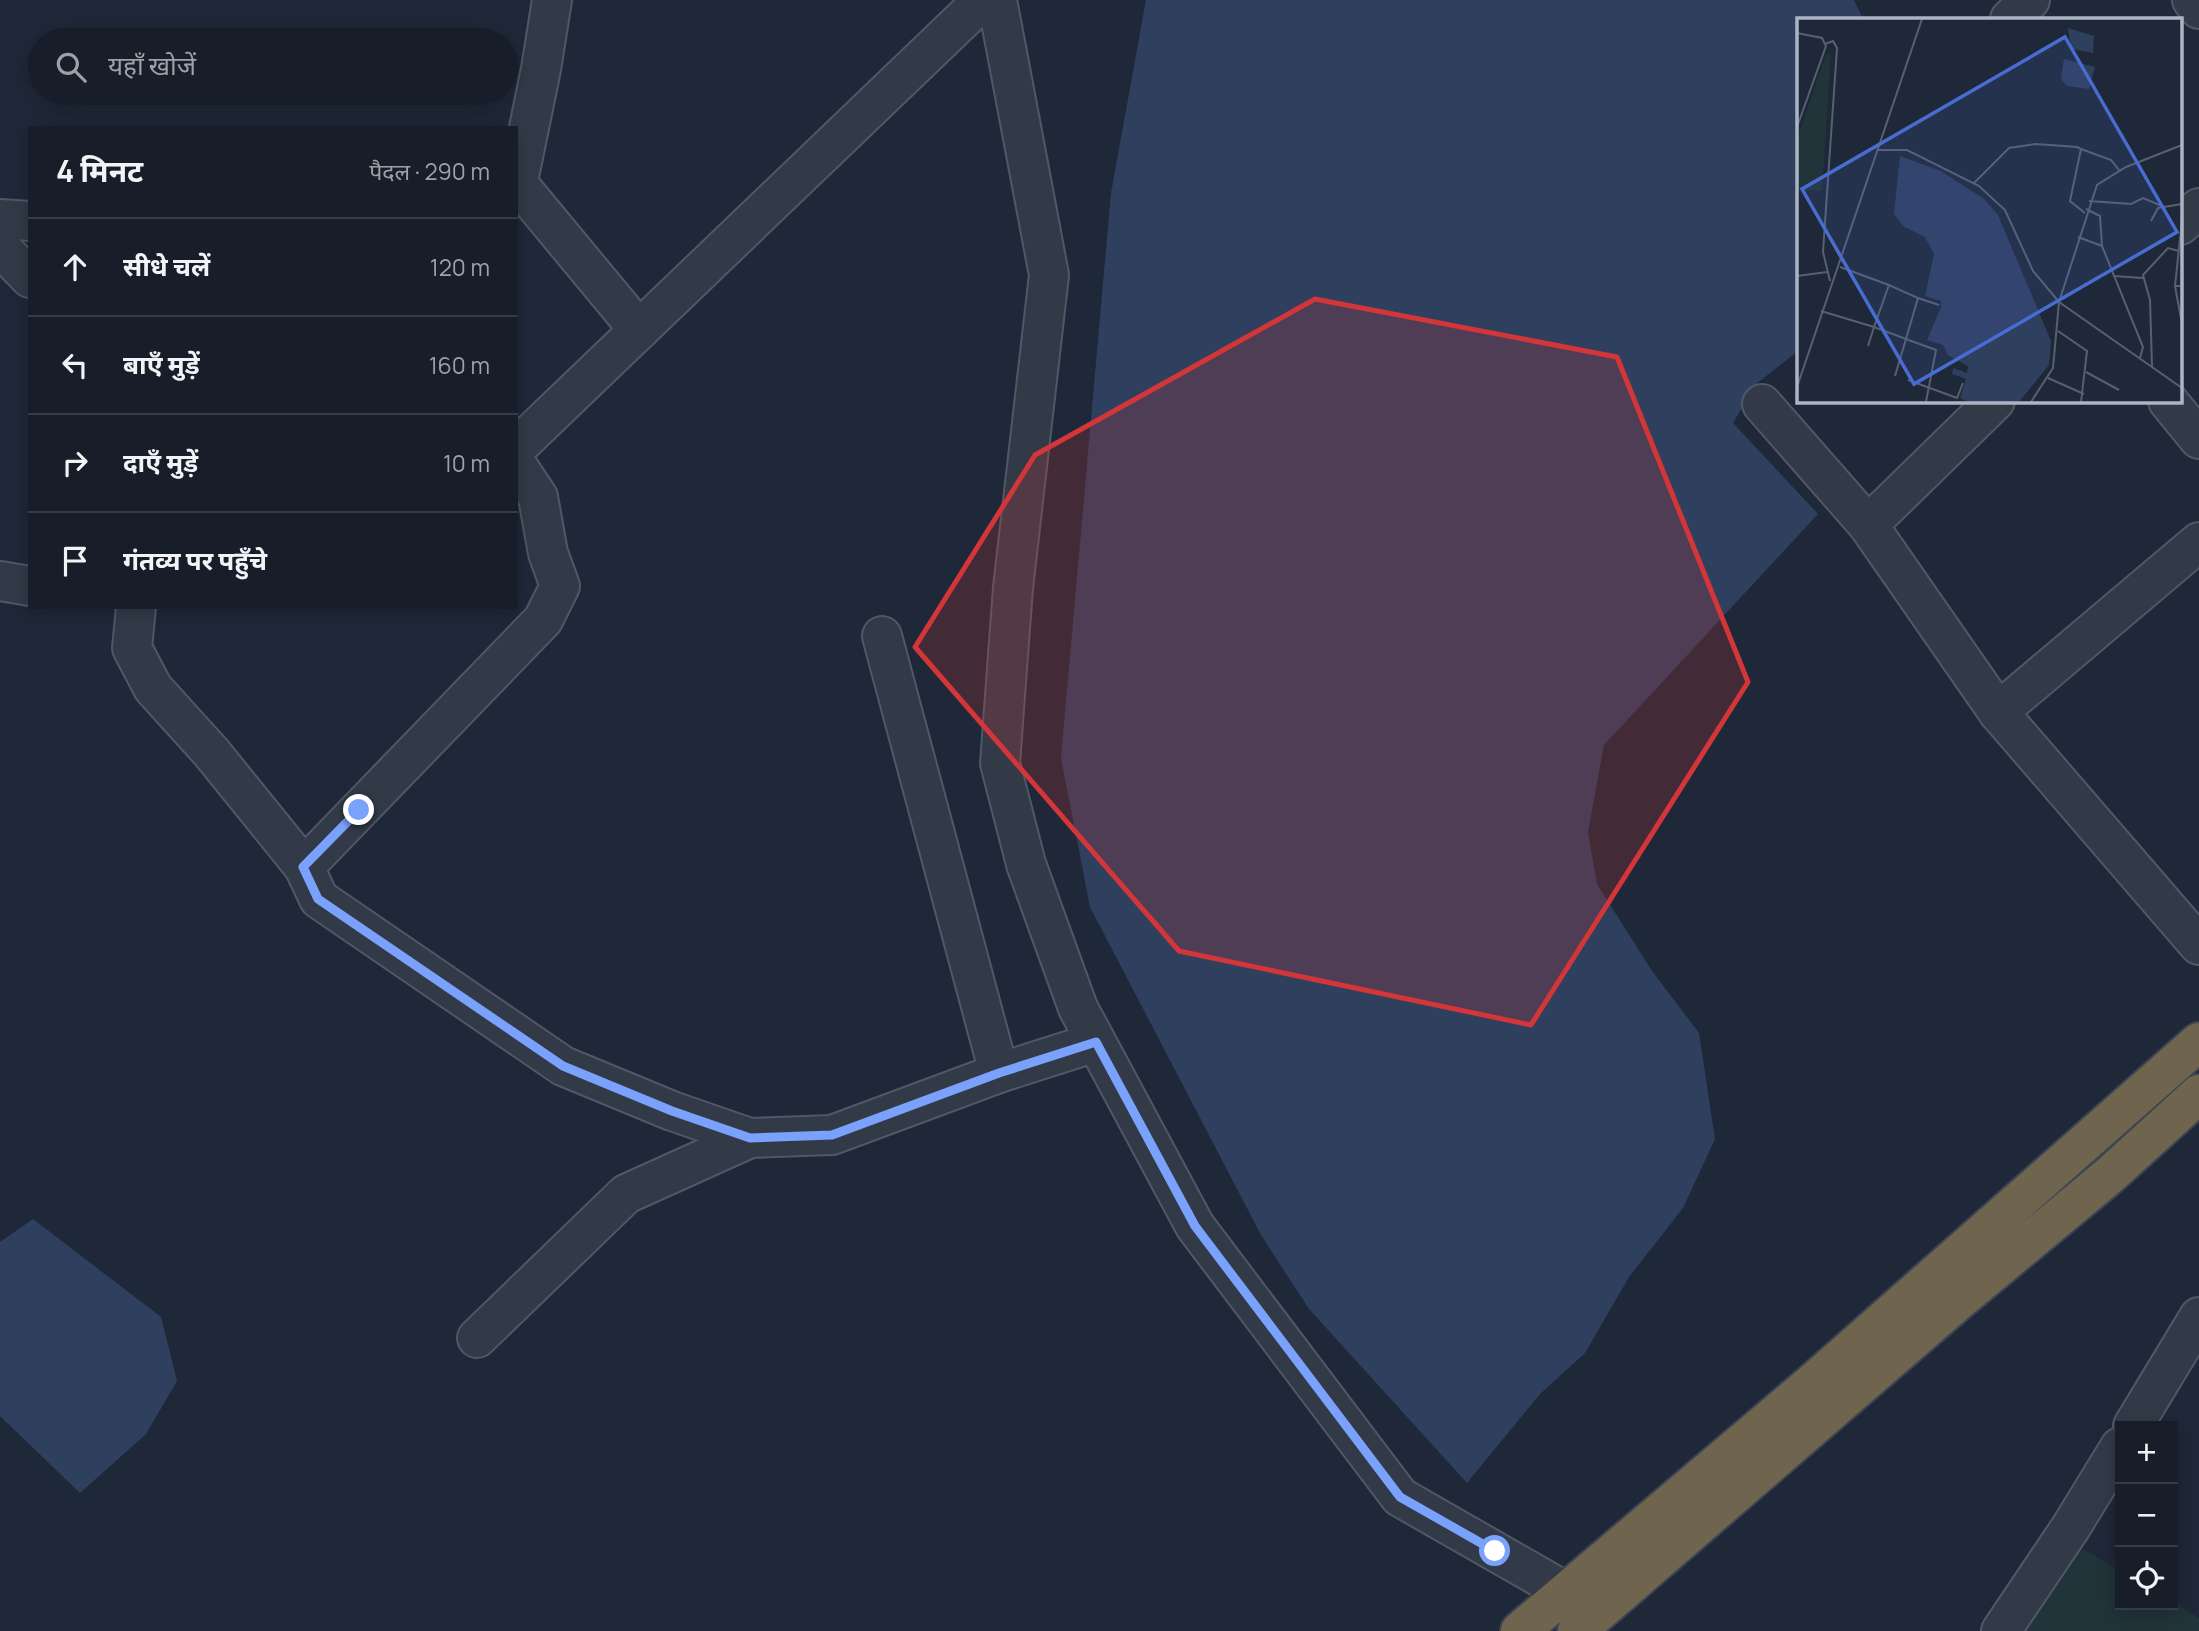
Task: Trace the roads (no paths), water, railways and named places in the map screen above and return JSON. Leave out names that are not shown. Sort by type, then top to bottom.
[{"type":"highway","points":[[1520,1631],[1810,1385],[2199,1042]]},
{"type":"highway","points":[[1586,1623],[1956,1303],[2110,1174],[2199,1094]]},
{"type":"street","points":[[518,182],[552,0]]},
{"type":"street","points":[[518,446],[983,0]]},
{"type":"street","points":[[997,0],[1049,275],[1013,588],[1000,763],[1026,864],[1078,1007],[1195,1226],[1400,1497],[1566,1592],[1586,1623]]},
{"type":"street","points":[[2011,18],[2030,0]]},
{"type":"street","points":[[2192,0],[2199,9]]},
{"type":"street","points":[[518,188],[639,330]]},
{"type":"street","points":[[2182,223],[2199,208]]},
{"type":"street","points":[[0,219],[28,221]]},
{"type":"street","points":[[0,247],[28,276]]},
{"type":"street","points":[[1868,525],[1994,402]]},
{"type":"street","points":[[2169,402],[2199,439]]},
{"type":"street","points":[[1762,404],[1868,525],[1998,712],[2199,945]]},
{"type":"street","points":[[303,867],[543,620],[560,586],[548,553],[538,497],[518,467]]},
{"type":"street","points":[[1998,712],[2199,542]]},
{"type":"street","points":[[0,581],[28,586]]},
{"type":"street","points":[[136,609],[132,648],[153,688],[211,752],[303,867],[318,899],[563,1066],[672,1111],[750,1138],[832,1135],[999,1073],[1096,1042]]},
{"type":"street","points":[[882,636],[999,1073]]},
{"type":"street","points":[[477,1338],[626,1194],[750,1138]]},
{"type":"street","points":[[2136,1421],[2199,1317]]},
{"type":"street","points":[[2001,1631],[2071,1527],[2115,1455]]},
{"type":"water","points":[[1146,0],[1854,0],[1863,18],[1797,18],[1797,352],[1756,384],[1733,423],[1818,514],[1604,745],[1588,833],[1597,884],[1652,971],[1699,1033],[1715,1139],[1683,1208],[1629,1277],[1585,1353],[1540,1394],[1467,1483],[1309,1309],[1261,1235],[1090,907],[1061,758],[1111,193]]},
{"type":"water","points":[[33,1219],[161,1317],[177,1381],[146,1434],[80,1493],[0,1416],[0,1242]]}]
